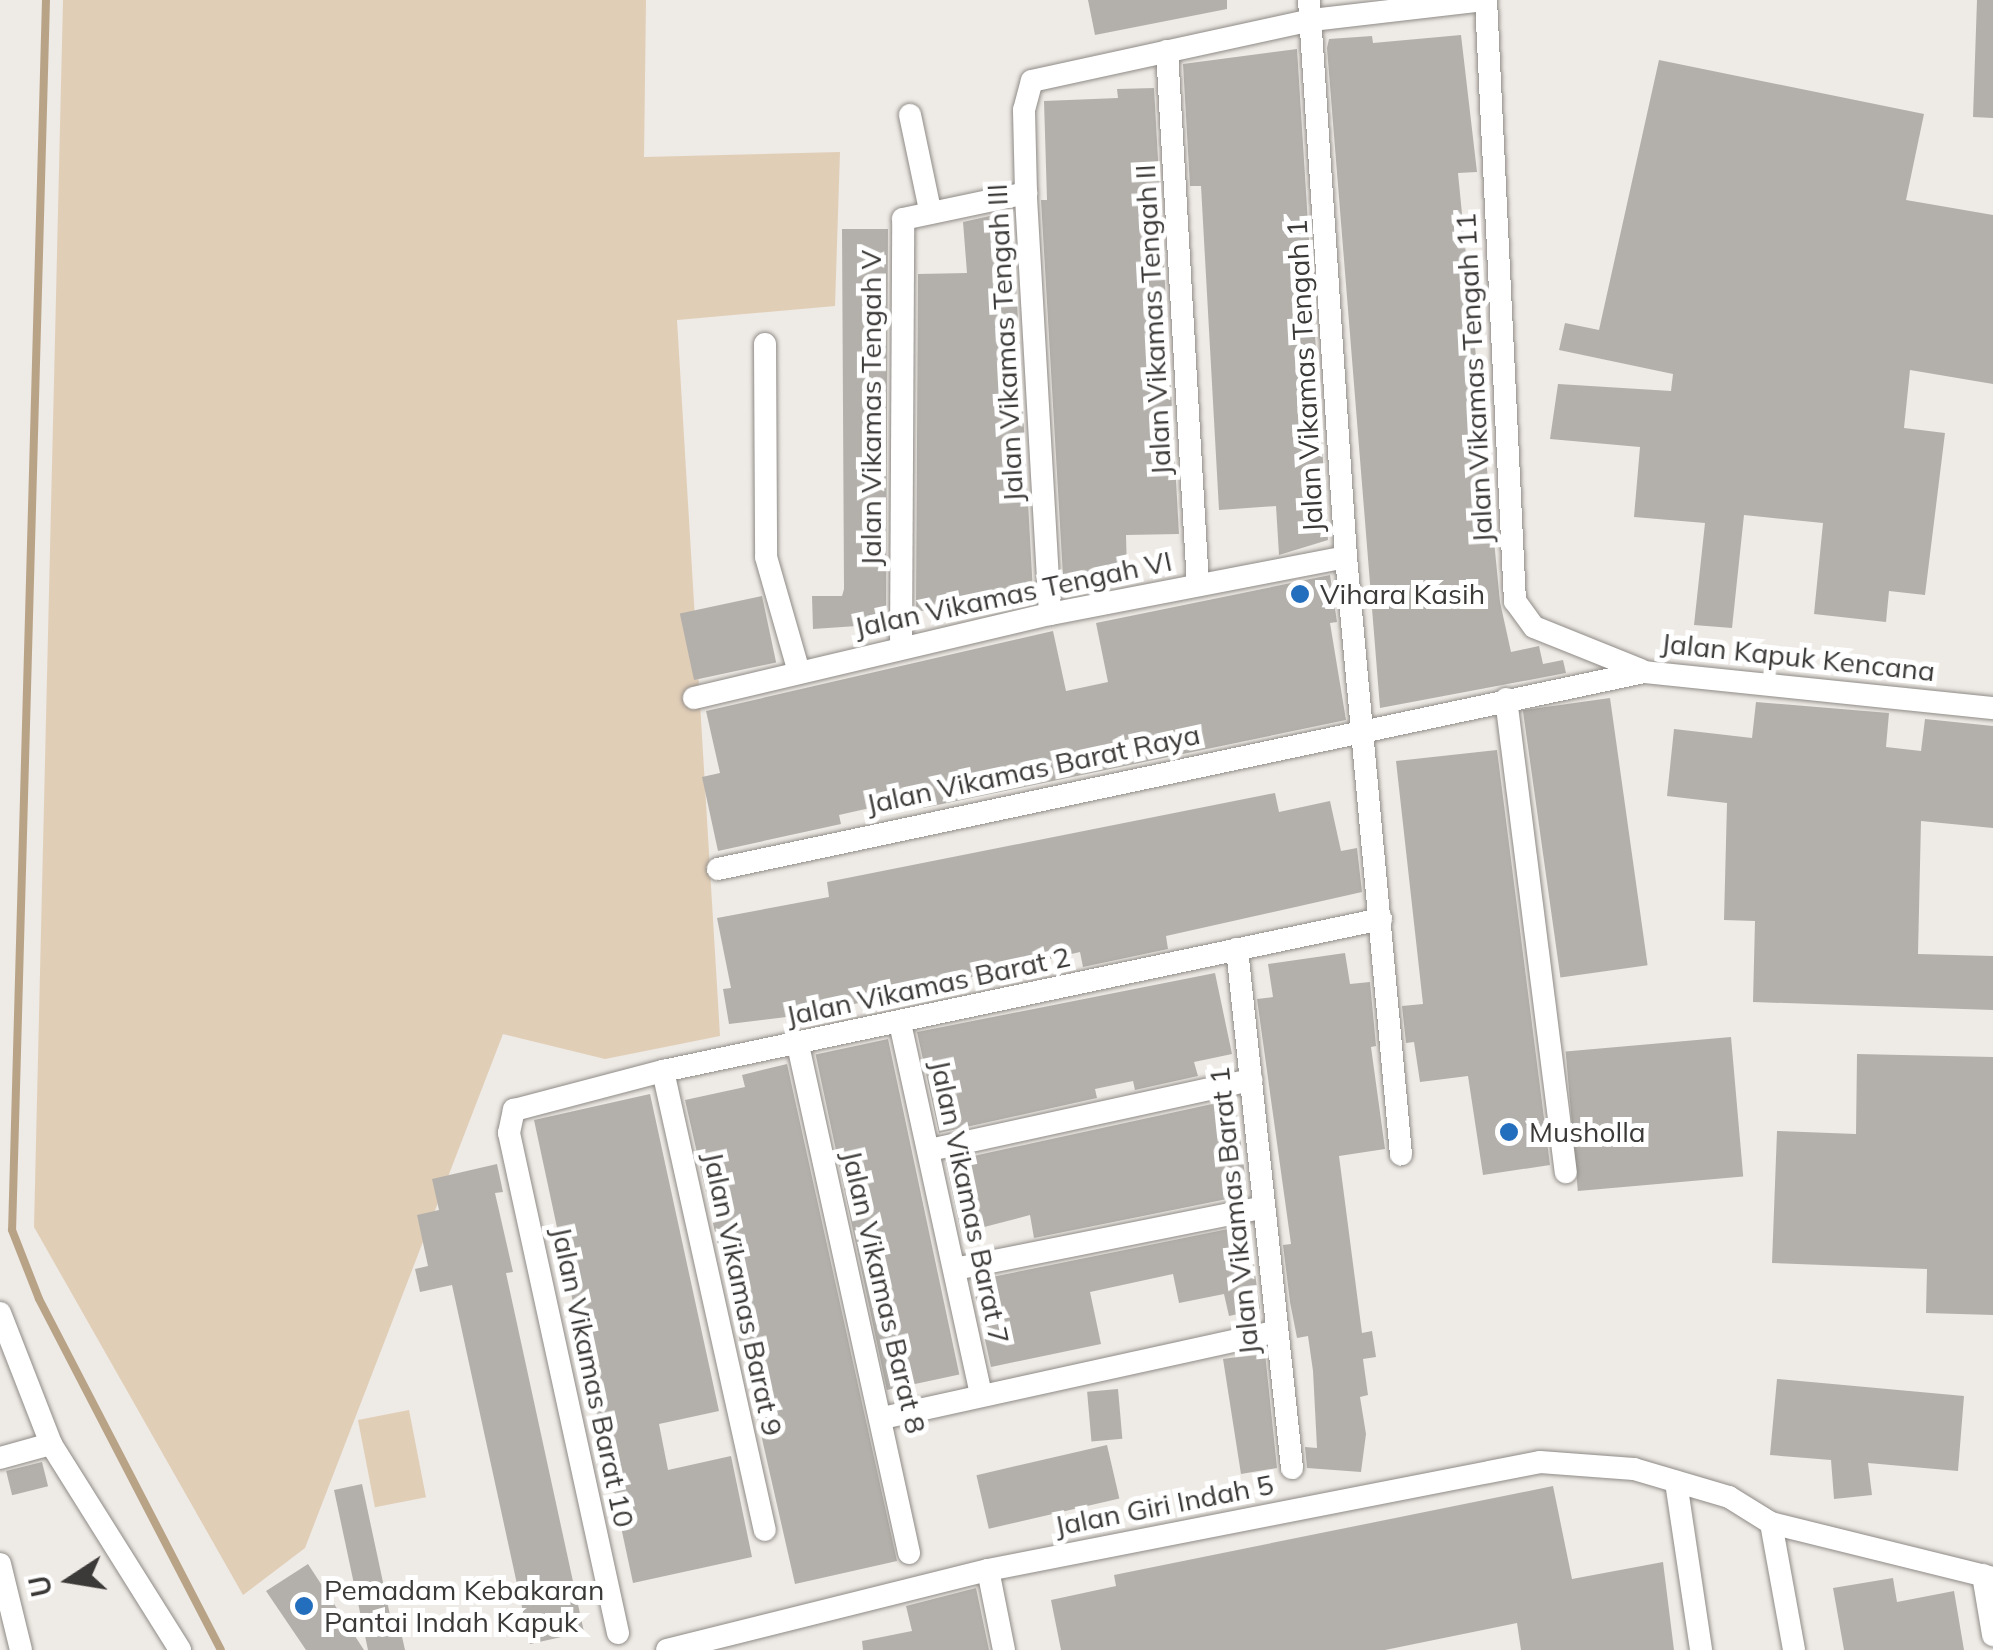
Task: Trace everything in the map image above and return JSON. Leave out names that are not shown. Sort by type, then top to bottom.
[{"type":"street","points":[[1167,51],[1310,10],[1486,0]]},
{"type":"street","name":"Jalan Vikamas Tengah 11","points":[[1486,0],[1515,601],[1534,627],[1644,672]]},
{"type":"street","name":"Jalan Vikamas Tengah 1","points":[[1310,10],[1346,557],[1362,728]]},
{"type":"street","name":"Jalan Vikamas Tengah III","points":[[1050,614],[1024,110],[1032,81],[1041,74],[1167,51]]},
{"type":"street","name":"Jalan Vikamas Tengah II","points":[[1167,51],[1198,586]]},
{"type":"street","points":[[910,116],[930,210],[1026,193]]},
{"type":"street","name":"Jalan Vikamas Tengah V","points":[[901,647],[901,228],[912,213],[930,210]]},
{"type":"street","points":[[766,344],[766,556],[799,672]]},
{"type":"street","name":"Jalan Vikamas Tengah VI","points":[[694,698],[1050,614],[1346,557]]},
{"type":"street","name":"Jalan Kapuk Kencana","points":[[1362,728],[1644,672],[1993,708]]},
{"type":"street","points":[[1506,699],[1566,1172]]},
{"type":"street","points":[[1362,728],[1402,1154]]},
{"type":"street","name":"Jalan Vikamas Barat Raya","points":[[718,869],[1362,728]]},
{"type":"street","name":"Jalan Vikamas Barat 2","points":[[509,1133],[510,1116],[523,1103],[1381,919]]},
{"type":"street","name":"Jalan Vikamas Barat 1","points":[[1237,949],[1292,1468]]},
{"type":"street","name":"Jalan Vikamas Barat 7","points":[[900,1023],[980,1394]]},
{"type":"street","name":"Jalan Vikamas Barat 8","points":[[798,1046],[883,1418],[909,1553]]},
{"type":"street","name":"Jalan Vikamas Barat 9","points":[[663,1071],[764,1530]]},
{"type":"street","points":[[930,1150],[1251,1080]]},
{"type":"street","name":"Jalan Vikamas Barat 10","points":[[509,1133],[618,1633]]},
{"type":"street","points":[[955,1269],[1264,1207]]},
{"type":"street","points":[[0,1313],[51,1444],[180,1650]]},
{"type":"street","points":[[883,1418],[1275,1332]]},
{"type":"street","points":[[0,1458],[51,1444]]},
{"type":"street","name":"Jalan Giri Indah 5","points":[[666,1650],[988,1570],[1540,1462],[1587,1461],[1676,1482],[1730,1497],[1771,1523],[1988,1577]]},
{"type":"street","points":[[1676,1482],[1701,1650]]},
{"type":"street","points":[[1771,1523],[1794,1650]]},
{"type":"street","points":[[0,1564],[20,1650]]},
{"type":"street","points":[[988,1570],[1004,1650]]},
{"type":"street","points":[[1988,1577],[1993,1635]]},
{"type":"shaded area","points":[[63,0],[646,0],[644,157],[840,152],[835,306],[677,320],[720,1036],[605,1059],[503,1034],[305,1548],[243,1595],[34,1227]]},
{"type":"shaded area","points":[[409,1410],[426,1497],[375,1507],[358,1420]]},
{"type":"building","points":[[1088,0],[1227,0],[1227,9],[1095,35]]},
{"type":"building","points":[[1977,0],[1993,0],[1993,118],[1973,117]]},
{"type":"building","points":[[1461,35],[1477,172],[1458,173],[1500,602],[1511,652],[1539,646],[1543,664],[1563,660],[1566,673],[1380,708],[1327,48],[1329,39],[1372,36],[1373,43]]},
{"type":"building","points":[[1297,49],[1328,540],[1279,555],[1276,506],[1219,510],[1201,186],[1190,186],[1183,64]]},
{"type":"building","points":[[1659,60],[1924,114],[1906,200],[1993,215],[1993,384],[1910,370],[1904,428],[1945,433],[1925,595],[1889,591],[1886,622],[1814,614],[1823,523],[1744,515],[1732,628],[1694,625],[1705,523],[1634,517],[1640,447],[1550,439],[1558,384],[1671,391],[1673,374],[1559,350],[1565,323],[1599,330]]},
{"type":"building","points":[[1154,88],[1179,534],[1126,535],[1127,574],[1063,576],[1041,200],[1047,200],[1044,101],[1118,98],[1117,89]]},
{"type":"building","points":[[1012,211],[1033,593],[980,594],[980,610],[916,611],[918,274],[967,273],[963,222]]},
{"type":"building","points":[[842,229],[888,229],[886,624],[813,629],[812,596],[842,596],[844,589]]},
{"type":"building","points":[[1330,575],[1337,622],[1330,623],[1346,720],[923,808],[921,798],[861,810],[839,815],[841,824],[718,851],[702,777],[720,773],[706,711],[1053,631],[1066,691],[1108,682],[1096,623]]},
{"type":"building","points":[[762,596],[776,663],[694,680],[680,613]]},
{"type":"building","points":[[1610,698],[1648,965],[1560,978],[1523,710]]},
{"type":"building","points":[[1756,702],[1889,713],[1886,747],[1921,751],[1925,719],[1993,726],[1993,828],[1921,821],[1918,954],[1993,956],[1993,1010],[1753,1002],[1755,921],[1724,920],[1727,803],[1667,796],[1674,729],[1752,738]]},
{"type":"building","points":[[1497,750],[1550,1165],[1483,1175],[1468,1076],[1420,1082],[1414,1042],[1406,1043],[1402,1006],[1423,1004],[1396,761]]},
{"type":"building","points":[[1275,793],[1279,812],[1330,801],[1341,851],[1357,848],[1362,892],[1166,936],[1168,949],[1083,967],[1080,952],[811,1014],[729,1024],[723,989],[731,988],[717,918],[829,897],[827,882]]},
{"type":"building","points":[[1345,953],[1350,984],[1370,982],[1376,1046],[1371,1047],[1385,1149],[1339,1156],[1362,1333],[1372,1331],[1376,1357],[1363,1359],[1368,1395],[1360,1397],[1366,1434],[1361,1472],[1307,1468],[1305,1447],[1317,1448],[1313,1371],[1308,1336],[1297,1338],[1290,1302],[1283,1245],[1291,1244],[1257,999],[1273,997],[1268,964]]},
{"type":"building","points":[[1215,973],[1232,1054],[1194,1062],[1198,1076],[1135,1090],[1133,1081],[1095,1089],[1097,1098],[939,1133],[917,1032]]},
{"type":"building","points":[[1731,1037],[1743,1176],[1578,1191],[1566,1051]]},
{"type":"building","points":[[888,1039],[959,1375],[887,1390],[816,1054]]},
{"type":"building","points":[[1857,1054],[1993,1057],[1993,1315],[1926,1313],[1927,1269],[1772,1263],[1777,1131],[1856,1134]]},
{"type":"building","points":[[787,1064],[897,1561],[795,1584],[685,1100],[745,1087],[742,1075]]},
{"type":"building","points":[[650,1094],[719,1411],[659,1424],[668,1470],[731,1456],[752,1557],[633,1583],[534,1120]]},
{"type":"building","points":[[1235,1099],[1247,1190],[1242,1196],[1034,1238],[1030,1215],[961,1233],[946,1162]]},
{"type":"building","points":[[497,1164],[503,1192],[495,1193],[513,1272],[506,1273],[584,1632],[530,1644],[452,1285],[420,1292],[415,1269],[428,1266],[417,1215],[439,1210],[432,1179]]},
{"type":"building","points":[[1248,1225],[1260,1309],[1229,1316],[1224,1294],[1179,1303],[1173,1274],[1090,1292],[1101,1344],[991,1367],[972,1281]]},
{"type":"building","points":[[1265,1353],[1277,1468],[1241,1474],[1223,1359]]},
{"type":"building","points":[[1777,1379],[1964,1396],[1958,1471],[1868,1463],[1872,1495],[1834,1499],[1831,1460],[1770,1455]]},
{"type":"building","points":[[1118,1389],[1122,1439],[1091,1442],[1087,1392]]},
{"type":"building","points":[[1107,1445],[1119,1499],[989,1529],[976,1475]]},
{"type":"building","points":[[42,1462],[48,1486],[12,1495],[6,1471]]},
{"type":"building","points":[[362,1484],[390,1615],[397,1614],[405,1650],[368,1650],[334,1490]]},
{"type":"building","points":[[1553,1486],[1572,1579],[1663,1562],[1674,1650],[1521,1650],[1517,1623],[1385,1650],[1061,1650],[1051,1600],[1116,1586],[1114,1575]]},
{"type":"building","points":[[308,1564],[364,1650],[306,1650],[266,1591]]},
{"type":"building","points":[[1893,1578],[1897,1602],[1954,1591],[1964,1650],[1844,1650],[1833,1588]]},
{"type":"building","points":[[976,1588],[989,1650],[863,1650],[862,1641],[912,1631],[906,1606]]},
{"type":"waterway","points":[[46,0],[12,1230],[39,1299],[221,1650]]},
{"type":"place","name":"Vihara Kasih","points":[[1300,594]]},
{"type":"place","name":"Musholla","points":[[1509,1132]]},
{"type":"place","name":"Pemadam Kebakaran Pantai Indah Kapuk","points":[[304,1606]]}]
